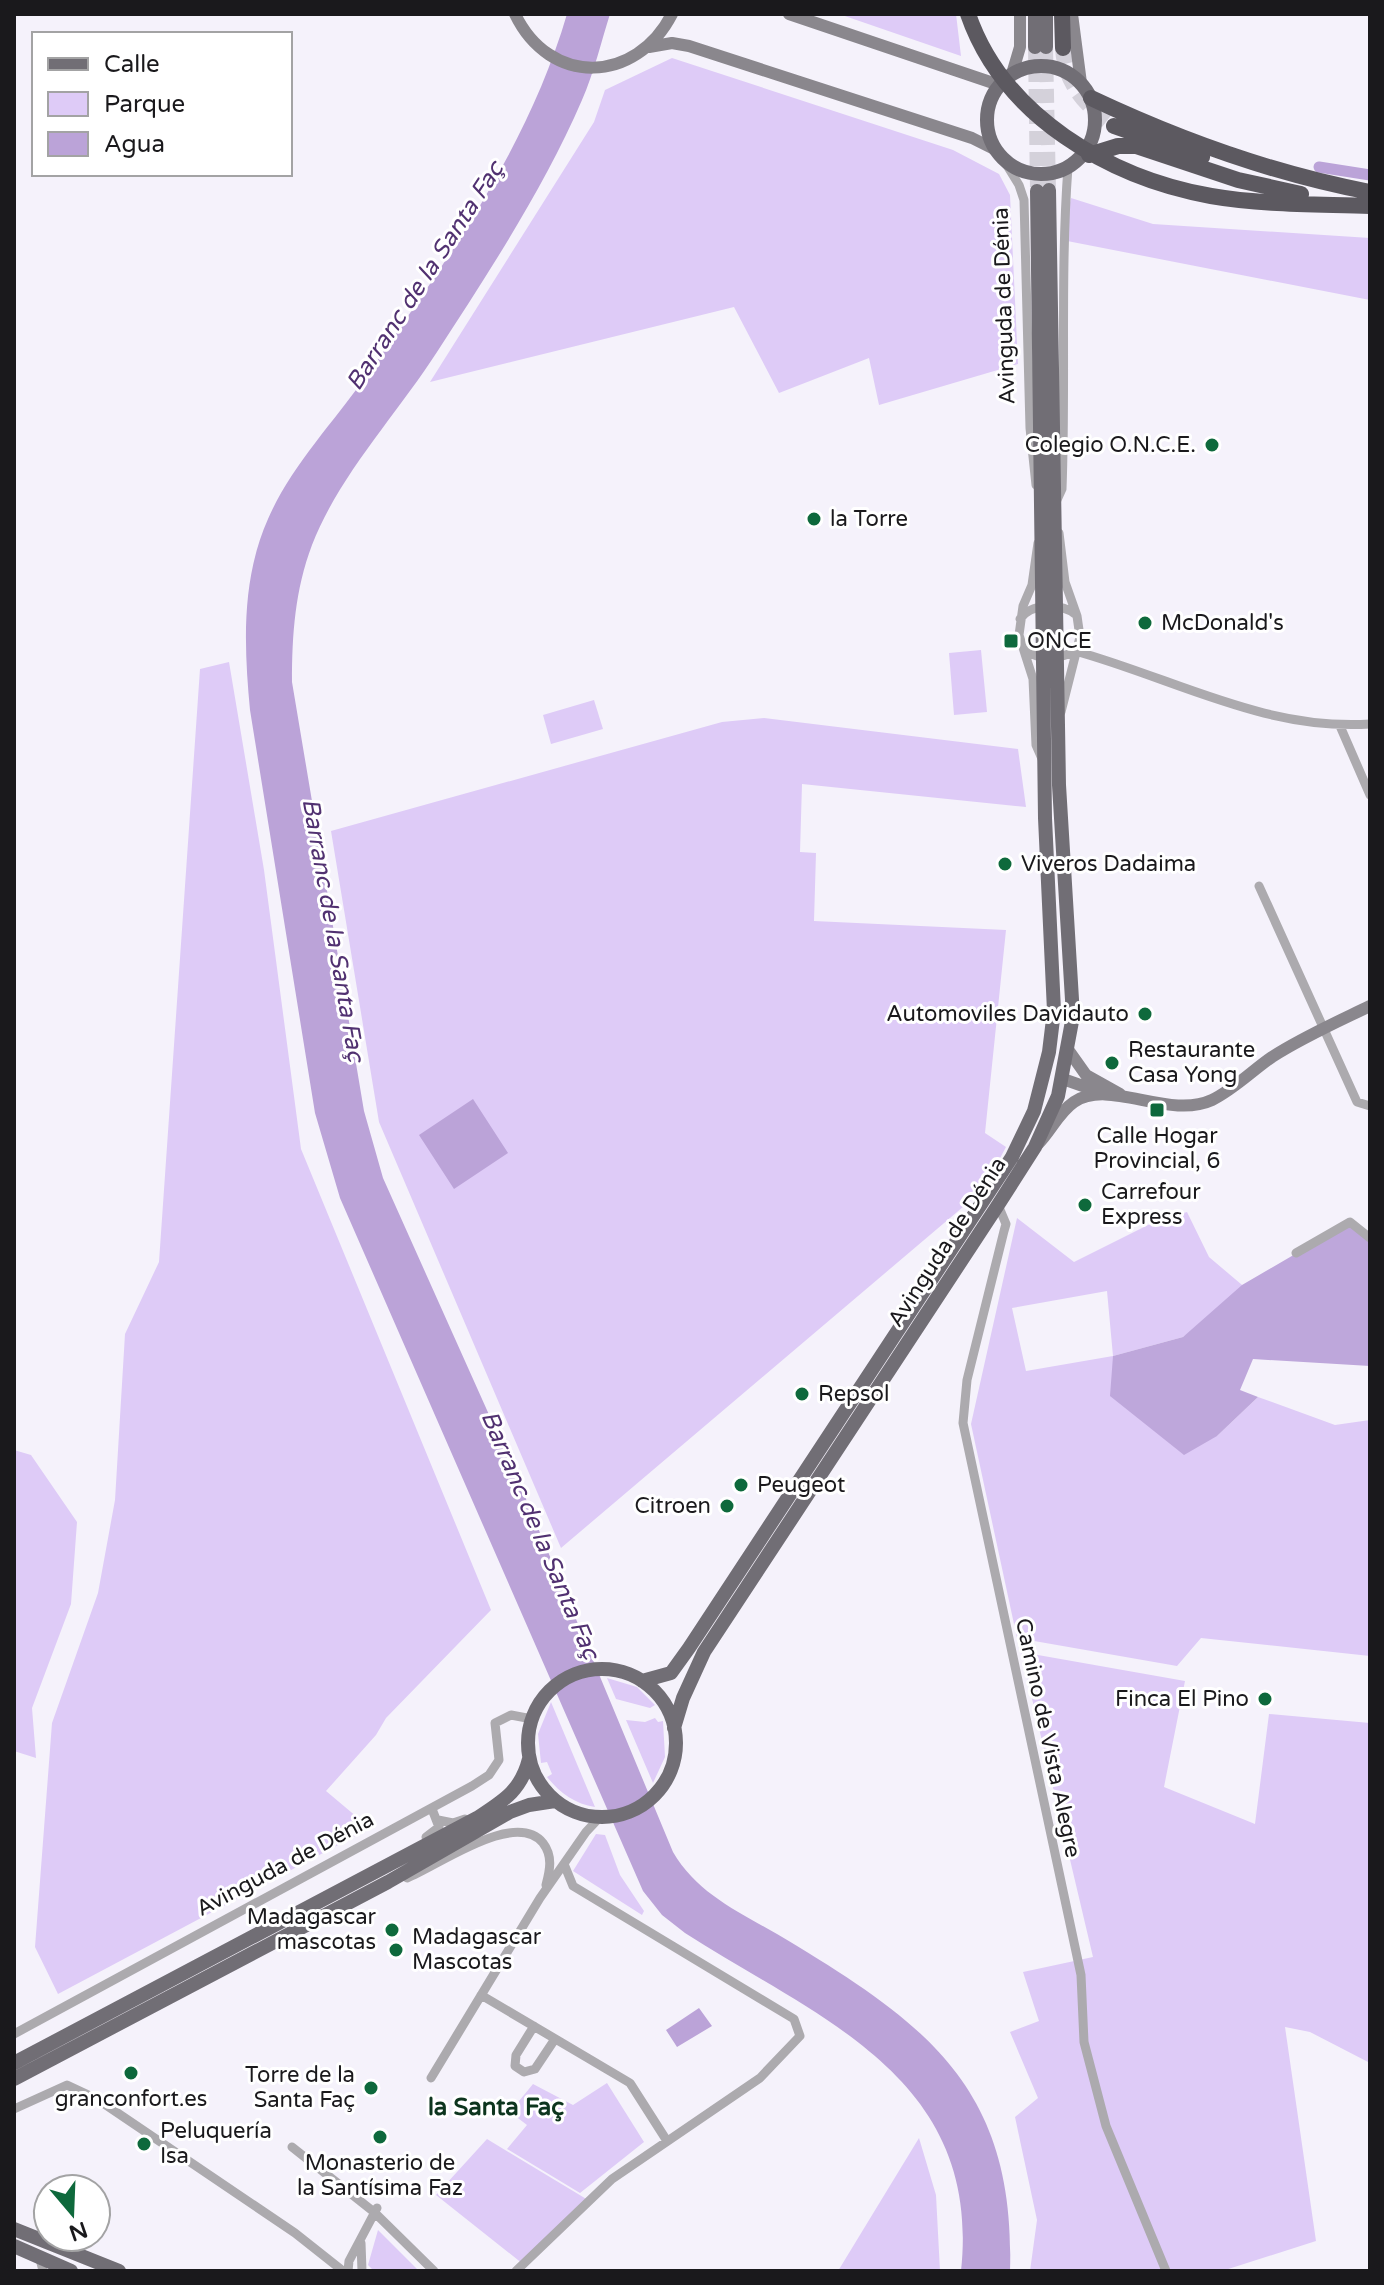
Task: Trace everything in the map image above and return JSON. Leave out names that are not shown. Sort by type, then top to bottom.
[{"type":"highway","points":[[968,14],[974,32],[1013,92],[1047,124],[1104,161],[1174,187],[1248,200],[1370,205]]},
{"type":"highway","points":[[1048,47],[1062,14]]},
{"type":"highway","points":[[1091,98],[1164,130],[1370,194]]},
{"type":"highway","points":[[1114,126],[1255,175],[1322,190],[1370,194]]},
{"type":"highway","points":[[1074,162],[1118,146],[1136,146],[1285,192],[1370,205]]},
{"type":"main road","points":[[515,14],[533,42],[545,52],[570,64],[597,68],[630,59],[649,47],[672,43],[689,46],[972,138],[1029,173],[1050,173],[1074,162],[1087,147],[1095,123],[1091,98],[1081,83],[1054,67],[1039,65],[1012,74],[999,85],[986,117],[999,154]]},
{"type":"main road","points":[[649,47],[672,14]]},
{"type":"main road","points":[[789,14],[999,85]]},
{"type":"main road","points":[[1012,74],[1020,47],[1020,14]]},
{"type":"main road","points":[[1035,14],[1048,47]]},
{"type":"main road","points":[[1046,14],[1048,47]]},
{"type":"main road","points":[[1072,14],[1081,83]]},
{"type":"main road","name":"Avinguda de Dénia","points":[[642,1681],[671,1673],[689,1648],[1012,1157],[1034,1111],[1049,1052],[1054,1011],[1044,764],[1050,658],[1050,510],[1043,190]]},
{"type":"main road","name":"Avinguda de Dénia","points":[[1049,607],[1041,530],[1050,510]]},
{"type":"main road","name":"Avinguda de Dénia","points":[[674,1728],[683,1698],[704,1652],[1035,1147],[1063,1079],[1073,1016],[1058,723],[1050,658]]},
{"type":"main road","points":[[1052,972],[1061,989],[1057,1065],[1063,1079],[1110,1096]]},
{"type":"main road","points":[[1035,1147],[1074,1102],[1092,1095],[1189,1106],[1212,1100],[1275,1056],[1370,1006]]},
{"type":"main road","points":[[1069,1051],[1086,1075],[1126,1098]]},
{"type":"main road","points":[[14,2063],[398,1862],[477,1818],[514,1793],[521,1784],[529,1759],[532,1719],[548,1693],[579,1673],[604,1670],[642,1681],[661,1699],[674,1728],[672,1767],[655,1795],[627,1813],[602,1817],[576,1813],[555,1801],[536,1778],[529,1759]]},
{"type":"main road","points":[[14,2079],[388,1882],[510,1812],[540,1802],[555,1801]]},
{"type":"main road","points":[[14,2229],[119,2271]]},
{"type":"main road","points":[[14,2246],[42,2265],[71,2271]]},
{"type":"street","name":"Avinguda de Dénia","points":[[999,154],[1019,185],[1024,200],[1032,468],[1062,542],[1065,582],[1077,616],[1080,637],[1058,723]]},
{"type":"street","name":"Avinguda de Dénia","points":[[1050,510],[1062,489],[1066,341],[1062,252],[1074,162]]},
{"type":"street","name":"Avinguda de Dénia","points":[[1041,530],[1032,585],[1020,619],[1020,643],[1033,679],[1036,745],[1044,764]]},
{"type":"street","points":[[1020,619],[1029,611],[1049,607],[1066,608],[1077,616]]},
{"type":"street","points":[[1020,643],[1027,652],[1050,658],[1075,651],[1209,699],[1297,720],[1340,726],[1370,724]]},
{"type":"street","points":[[1340,726],[1370,795]]},
{"type":"street","points":[[1259,886],[1357,1102],[1370,1106]]},
{"type":"street","name":"Camino de Vista Alegre","points":[[998,1205],[1006,1224],[970,1367],[963,1423],[1081,1975],[1084,2042],[1106,2126],[1166,2271]]},
{"type":"street","points":[[1296,1253],[1350,1222],[1370,1238]]},
{"type":"street","name":"Avinguda de Dénia","points":[[14,2034],[432,1809],[496,1768],[500,1749],[494,1731],[495,1723],[501,1717],[526,1716],[532,1719]]},
{"type":"street","points":[[398,1862],[411,1846],[437,1831],[438,1820],[432,1809]]},
{"type":"street","points":[[431,2078],[544,1893],[602,1817]]},
{"type":"street","points":[[438,1820],[453,1823],[477,1818]]},
{"type":"street","points":[[388,1882],[409,1877],[490,1838],[525,1833],[535,1836],[548,1851],[549,1874],[544,1893]]},
{"type":"street","points":[[564,1864],[573,1886]]},
{"type":"street","points":[[516,2271],[612,2179],[760,2078],[800,2036],[794,2019],[573,1886],[561,1884],[544,1893]]},
{"type":"street","points":[[481,1995],[630,2083],[667,2141]]},
{"type":"street","points":[[534,2026],[516,2055],[515,2066],[524,2072],[535,2069],[555,2039]]},
{"type":"street","points":[[14,2109],[67,2085],[97,2099],[295,2233],[345,2271],[376,2210]]},
{"type":"street","points":[[292,2147],[376,2210],[434,2271]]},
{"type":"street","points":[[361,2242],[362,2271]]},
{"type":"green space","points":[[839,14],[956,14],[961,56]]},
{"type":"green space","points":[[672,58],[953,150],[999,174],[1010,195],[1018,364],[879,405],[869,358],[779,393],[734,307],[430,382],[594,122],[605,90]]},
{"type":"green space","points":[[1071,198],[1153,224],[1370,238],[1370,300],[1062,240]]},
{"type":"green space","points":[[981,650],[987,712],[954,715],[949,653]]},
{"type":"green space","points":[[229,662],[264,870],[301,1149],[491,1610],[386,1718],[376,1735],[326,1791],[370,1828],[58,1994],[35,1947],[52,1723],[98,1593],[115,1500],[125,1334],[159,1262],[200,669]]},
{"type":"green space","points":[[594,700],[603,729],[551,744],[543,715]]},
{"type":"green space","points":[[764,718],[1018,749],[1026,807],[802,784],[800,852],[816,853],[814,921],[1006,930],[985,1133],[1006,1147],[983,1190],[561,1548],[379,1122],[331,831],[722,722]]},
{"type":"green space","points":[[1187,1212],[1209,1257],[1248,1290],[1183,1337],[1113,1356],[1217,1436],[1258,1397],[1335,1425],[1370,1420],[1370,1656],[1201,1638],[1177,1666],[1017,1638],[971,1424],[1017,1218],[1074,1262],[1154,1222]],"holes":[[[1107,1291],[1113,1356],[1026,1371],[1012,1308]]]},
{"type":"green space","points":[[14,1450],[31,1455],[77,1522],[71,1604],[32,1708],[36,1758],[14,1751]]},
{"type":"green space","points":[[1021,1652],[1185,1681],[1164,1787],[1255,1824],[1269,1714],[1370,1723],[1370,2063],[1310,2032],[1285,2027],[1316,2241],[1222,2271],[1030,2271],[1037,2220],[1015,2117],[1038,2098],[1010,2032],[1039,2021],[1023,1972],[1093,1957]]},
{"type":"green space","points":[[607,1678],[637,1687],[655,1705],[650,1708],[616,1699]]},
{"type":"green space","points":[[551,1702],[595,1807],[563,1793],[547,1777],[552,1774],[547,1762],[541,1763],[538,1734]]},
{"type":"green space","points":[[655,1718],[658,1722],[663,1721],[665,1757],[653,1783],[626,1720],[645,1722]]},
{"type":"green space","points":[[596,1834],[605,1835],[620,1875],[644,1911],[642,1915],[573,1871]]},
{"type":"green space","points":[[607,2083],[644,2142],[580,2193],[507,2149],[527,2125],[510,2112],[533,2084],[573,2105]]},
{"type":"green space","points":[[919,2138],[936,2195],[940,2271],[838,2271]]},
{"type":"green space","points":[[487,2139],[588,2200],[523,2264],[436,2195]]},
{"type":"green space","points":[[378,2230],[419,2271],[374,2271],[368,2265]]},
{"type":"shaded area","points":[[1350,1222],[1370,1238],[1370,1366],[1253,1359],[1240,1390],[1258,1397],[1217,1436],[1184,1455],[1110,1396],[1113,1356],[1183,1337],[1242,1285]]},
{"type":"water","name":"Barranc de la Santa Faç","points":[[567,14],[610,14],[590,79],[567,133],[515,229],[476,291],[337,495],[312,545],[298,595],[292,682],[364,1111],[383,1178],[516,1475],[673,1852],[706,1890],[875,1997],[916,2030],[950,2065],[977,2105],[997,2152],[1008,2206],[1010,2271],[961,2271],[961,2204],[946,2148],[918,2101],[881,2062],[837,2027],[685,1933],[662,1915],[643,1891],[340,1198],[315,1113],[250,710],[246,638],[253,566],[268,519],[288,482],[394,336],[481,204],[530,112]]},
{"type":"water","points":[[473,1099],[508,1153],[454,1189],[419,1135]]},
{"type":"water","points":[[699,2008],[712,2026],[677,2047],[666,2030]]},
{"type":"waterway","points":[[1319,167],[1370,175]]},
{"type":"tunnel","points":[[1035,47],[1037,191]]},
{"type":"tunnel","points":[[1046,47],[1049,190]]},
{"type":"tunnel","points":[[1063,48],[1068,73],[1079,93],[1114,126]]},
{"type":"place","name":"Colegio O.N.C.E.","points":[[1212,445]]},
{"type":"place","name":"la Torre","points":[[814,519]]},
{"type":"place","name":"McDonald's","points":[[1145,623]]},
{"type":"place","name":"ONCE","points":[[1011,641]]},
{"type":"place","name":"Viveros Dadaima","points":[[1005,864]]},
{"type":"place","name":"Automoviles Davidauto","points":[[1145,1014]]},
{"type":"place","name":"Restaurante Casa Yong","points":[[1112,1063]]},
{"type":"place","name":"Calle Hogar Provincial, 6","points":[[1157,1110]]},
{"type":"place","name":"Carrefour Express","points":[[1085,1205]]},
{"type":"place","name":"Repsol","points":[[802,1394]]},
{"type":"place","name":"Peugeot","points":[[741,1485]]},
{"type":"place","name":"Citroen","points":[[727,1506]]},
{"type":"place","name":"Finca El Pino","points":[[1265,1699]]},
{"type":"place","name":"Madagascar mascotas","points":[[392,1930]]},
{"type":"place","name":"Madagascar Mascotas","points":[[396,1950]]},
{"type":"place","name":"granconfort.es","points":[[131,2073]]},
{"type":"place","name":"Torre de la Santa Faç","points":[[371,2088]]},
{"type":"place","name":"Monasterio de la Santísima Faz","points":[[380,2137]]},
{"type":"place","name":"Peluquería Isa","points":[[144,2144]]},
{"type":"district","name":"la Santa Faç","points":[[496,2107]]}]
